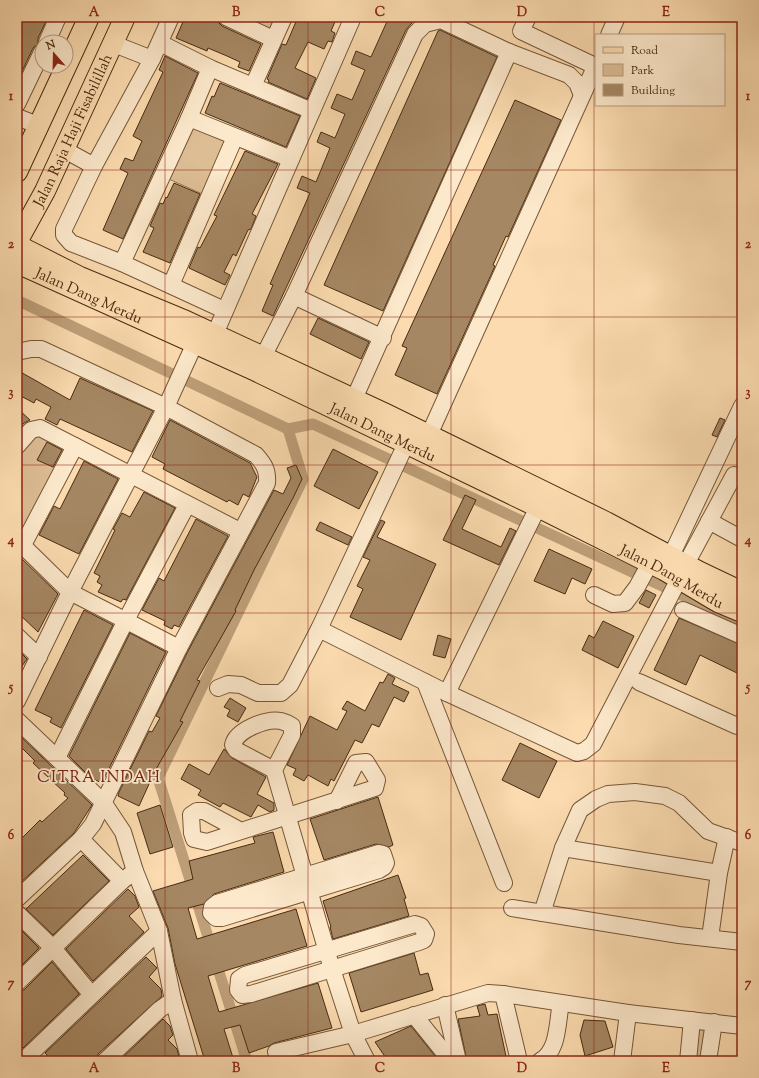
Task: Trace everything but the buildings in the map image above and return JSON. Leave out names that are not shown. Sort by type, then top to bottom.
[{"type":"main road","points":[[17,172],[40,126],[89,17]]},
{"type":"main road","name":"Jalan Raja Haji Fisabilillah","points":[[17,244],[46,190],[63,149],[126,17]]},
{"type":"main road","name":"Jalan Dang Merdu","points":[[17,244],[64,277],[195,344],[400,456],[512,485],[606,522],[676,577],[718,602],[742,612]]},
{"type":"main road","name":"Jalan Dang Merdu","points":[[17,263],[64,277],[215,334],[429,435],[512,485],[532,518],[647,567],[676,577],[742,592]]},
{"type":"street","points":[[51,34],[58,17]]},
{"type":"street","points":[[171,17],[152,59],[94,166],[64,229],[64,235],[71,243],[122,263],[224,310]]},
{"type":"street","points":[[253,86],[284,17]]},
{"type":"street","points":[[215,334],[224,310],[353,17]]},
{"type":"street","points":[[528,17],[521,31],[595,65]]},
{"type":"street","points":[[610,34],[618,17]]},
{"type":"street","points":[[229,18],[273,39]]},
{"type":"street","points":[[263,357],[294,296],[414,34],[425,24],[441,20],[509,52],[569,75],[577,83],[582,95]]},
{"type":"street","points":[[160,43],[210,68],[312,111]]},
{"type":"street","points":[[114,44],[152,59]]},
{"type":"street","points":[[354,399],[383,338],[509,52]]},
{"type":"street","points":[[429,435],[595,67]]},
{"type":"street","points":[[122,263],[189,118],[210,68]]},
{"type":"street","points":[[17,104],[34,69]]},
{"type":"street","points":[[17,116],[40,126]]},
{"type":"street","points":[[189,118],[291,159]]},
{"type":"street","points":[[171,285],[235,137]]},
{"type":"street","points":[[63,149],[94,166]]},
{"type":"street","points":[[294,296],[383,338]]},
{"type":"street","points":[[17,701],[70,592],[169,400],[195,344]]},
{"type":"street","points":[[17,352],[31,349],[41,349],[169,400],[256,455],[264,464],[268,473],[266,483],[178,648],[93,824],[81,839],[17,899]]},
{"type":"street","points":[[676,577],[713,466],[742,406]]},
{"type":"street","points":[[17,446],[31,430],[39,428],[130,476],[240,531]]},
{"type":"street","points":[[75,446],[20,542],[70,592],[125,622],[178,648]]},
{"type":"street","points":[[218,688],[228,684],[242,685],[258,693],[281,693],[290,685],[319,629],[400,456]]},
{"type":"street","points":[[319,629],[447,693],[567,749],[577,753],[584,751],[593,744],[676,577],[709,521],[738,477],[713,466]]},
{"type":"street","points":[[58,758],[125,622],[187,505]]},
{"type":"street","points":[[447,693],[532,518]]},
{"type":"street","points":[[709,521],[742,539]]},
{"type":"street","points":[[594,595],[613,604],[625,603],[637,587],[647,567]]},
{"type":"street","points":[[683,610],[742,636]]},
{"type":"street","points":[[17,636],[39,657]]},
{"type":"street","points":[[425,682],[504,883]]},
{"type":"street","points":[[639,682],[742,727]]},
{"type":"street","points":[[17,720],[104,802],[123,832],[135,871],[159,931],[173,1000],[190,1061]]},
{"type":"street","points":[[274,770],[326,951],[353,1034],[367,1061]]},
{"type":"street","points":[[542,913],[563,848],[580,810],[596,799],[620,792],[635,792],[665,796],[679,803],[705,829],[735,840],[720,873],[710,938]]},
{"type":"street","points":[[241,831],[337,801]]},
{"type":"street","points":[[81,839],[122,881]]},
{"type":"street","points":[[563,848],[720,873]]},
{"type":"street","points":[[378,853],[383,854],[386,863],[384,867],[309,892],[222,918],[216,918],[212,913],[212,907],[218,902],[305,876],[378,853]]},
{"type":"street","points":[[17,983],[122,881],[135,871]]},
{"type":"street","points":[[512,908],[742,942]]},
{"type":"street","points":[[17,913],[52,948],[91,994]]},
{"type":"street","points":[[415,924],[421,926],[426,934],[424,940],[419,942],[251,994],[242,995],[238,990],[239,979],[245,975],[326,951],[415,924]]},
{"type":"street","points":[[26,1057],[159,931]]},
{"type":"street","points":[[276,1052],[353,1034],[488,993],[628,1013],[742,1026]]},
{"type":"street","points":[[503,994],[519,1061]]},
{"type":"street","points":[[105,1061],[149,1019],[173,1000]]},
{"type":"street","points":[[540,1061],[547,1057],[553,1049],[561,1003]]},
{"type":"street","points":[[445,1005],[458,1061]]},
{"type":"street","points":[[622,1061],[628,1013]]},
{"type":"street","points":[[414,1015],[451,1061]]},
{"type":"street","points":[[688,1061],[692,1020]]},
{"type":"street","points":[[708,1061],[714,1022]]},
{"type":"green space","points":[[231,17],[284,17],[273,39]]},
{"type":"green space","points":[[189,118],[235,137],[209,197],[162,176]]},
{"type":"green space","points":[[31,433],[74,446],[17,544],[17,447]]},
{"type":"green space","points":[[695,1025],[706,1026],[702,1061],[691,1061]]},
{"type":"waterway","points":[[17,302],[21,302],[288,429],[313,424],[742,623]]},
{"type":"waterway","points":[[247,1061],[158,778],[303,479],[288,429]]},
{"type":"district","name":"CITRA INDAH","points":[[99,776]]}]
